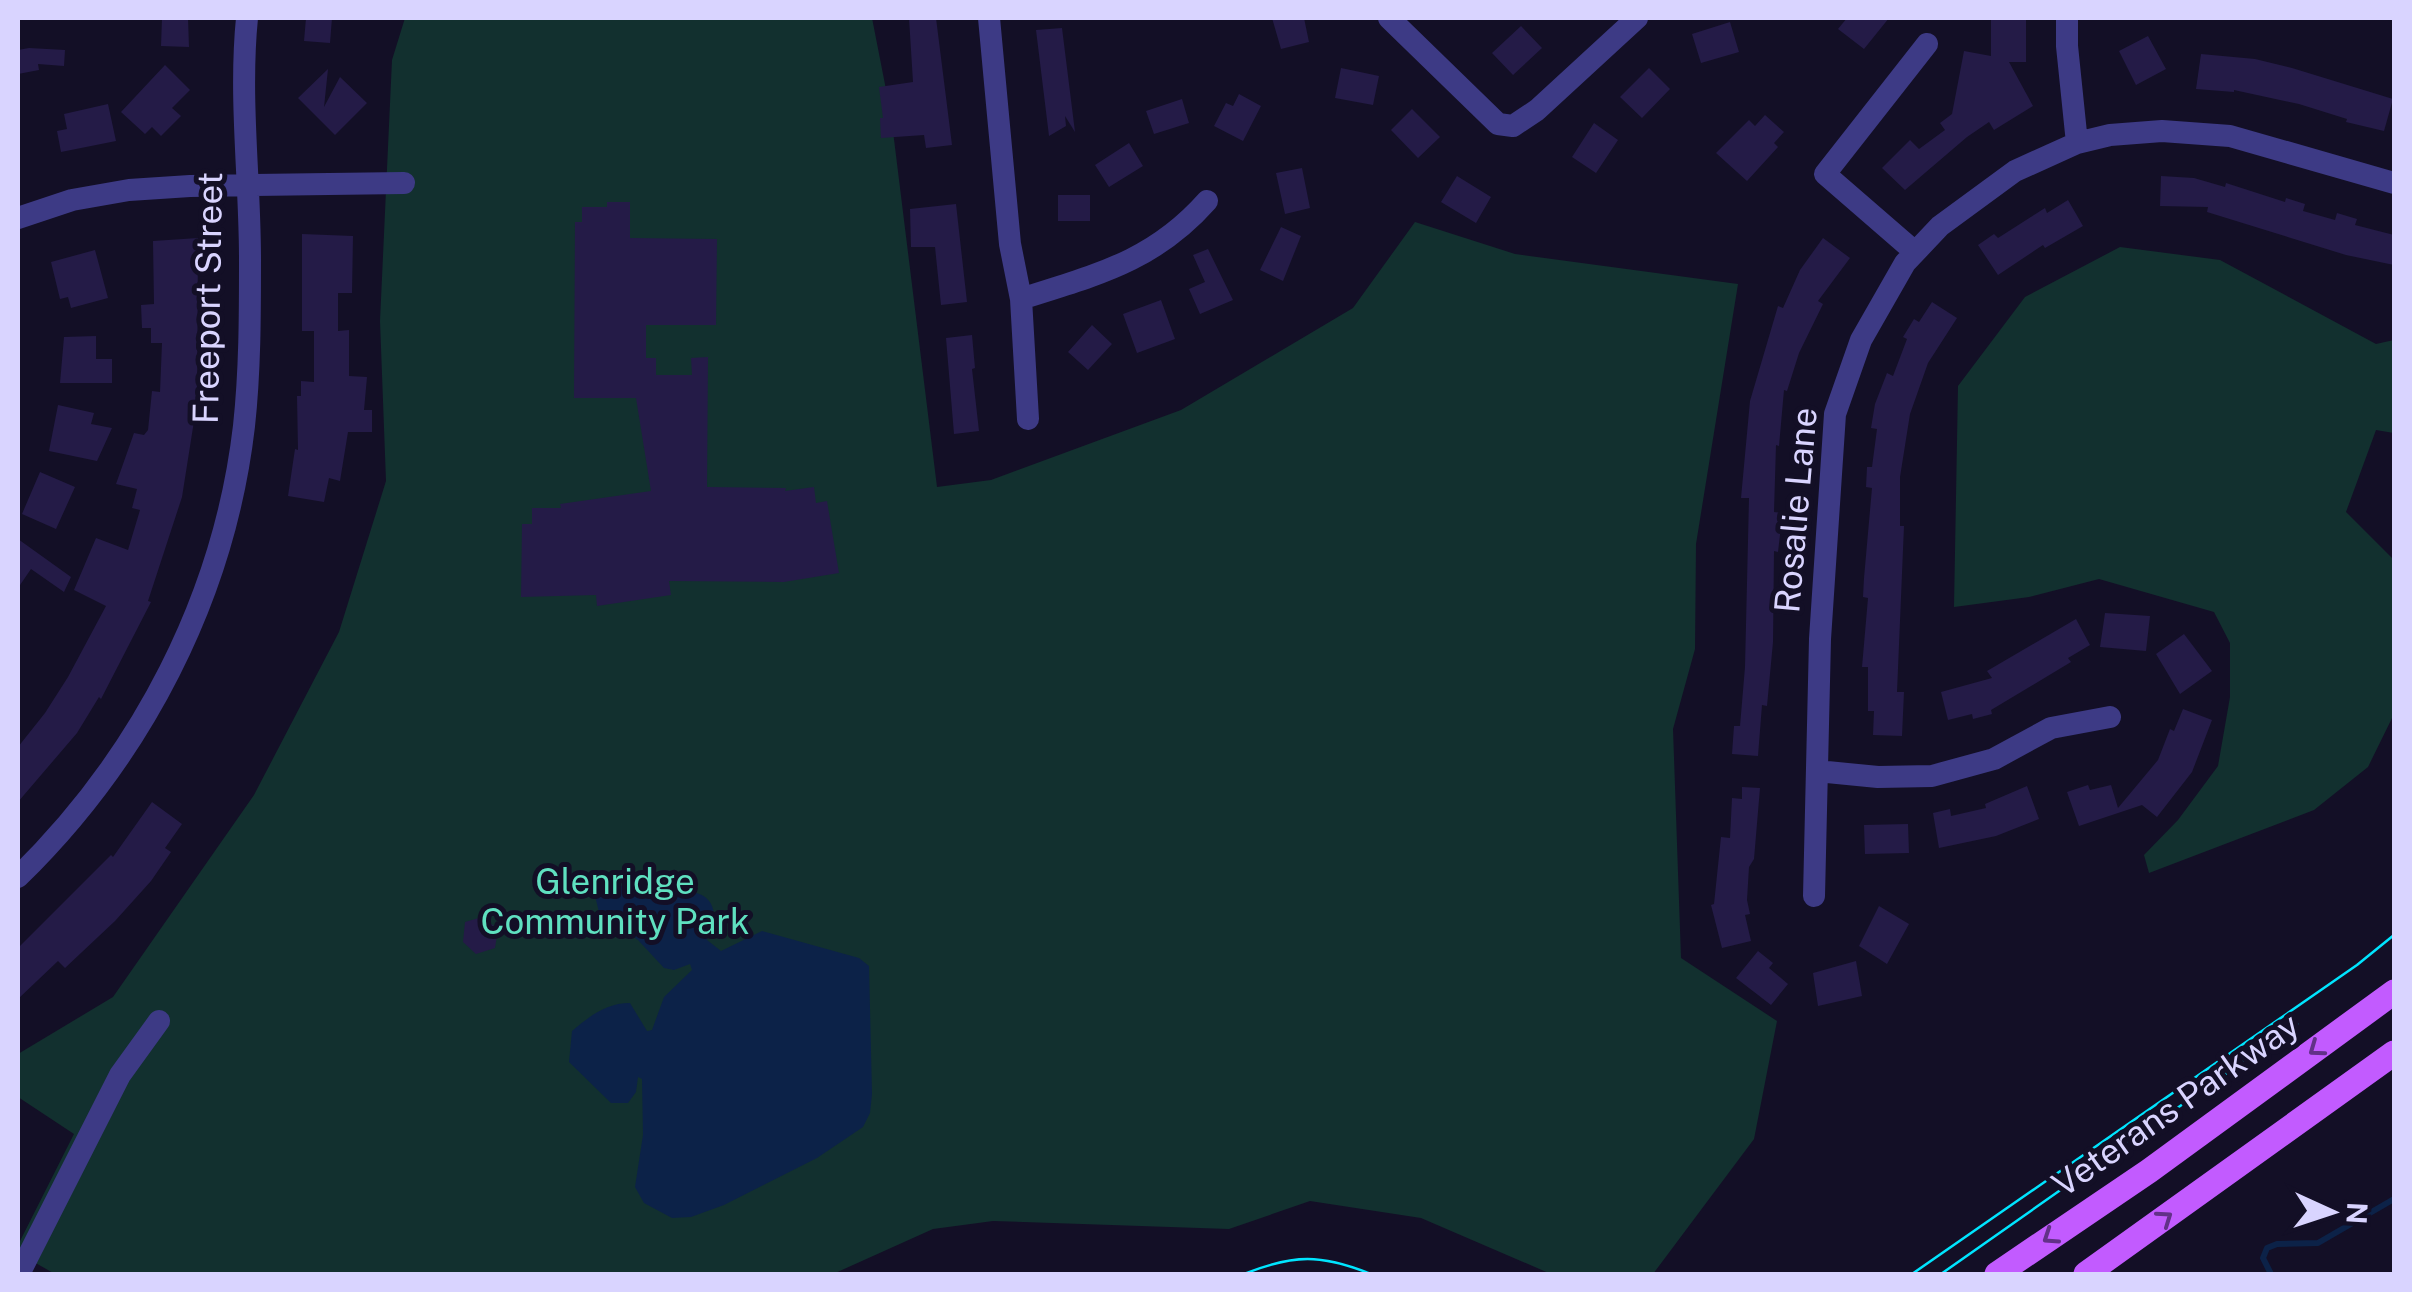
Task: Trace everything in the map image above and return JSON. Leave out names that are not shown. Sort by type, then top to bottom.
[{"type":"main road","name":"Veterans Parkway","points":[[1998,1274],[2149,1171],[2394,992]]},
{"type":"main road","points":[[2086,1274],[2394,1053]]},
{"type":"street","name":"Freeport Street","points":[[18,877],[83,804],[138,731],[163,689],[191,625],[216,552],[236,475],[249,345],[244,139],[248,18]]},
{"type":"street","points":[[989,18],[1010,244],[1020,299],[1028,419]]},
{"type":"street","points":[[1389,18],[1498,124],[1513,126],[1536,110],[1637,18]]},
{"type":"street","points":[[2067,18],[2078,143]]},
{"type":"street","points":[[1915,252],[1824,174],[1927,44]]},
{"type":"street","name":"Rosalie Lane","points":[[1814,896],[1820,639],[1835,414],[1861,340],[1905,262],[1940,226],[2015,171],[2078,143],[2110,135],[2162,130],[2230,136],[2394,183]]},
{"type":"street","points":[[18,218],[72,200],[129,190],[404,183]]},
{"type":"street","points":[[1020,299],[1111,269],[1150,251],[1176,234],[1207,201]]},
{"type":"street","points":[[1817,771],[1878,777],[1932,776],[1994,759],[2051,728],[2110,716]]},
{"type":"street","points":[[18,1274],[120,1075],[159,1021]]},
{"type":"green space","name":"Glenridge Community Park","points":[[405,18],[872,18],[891,115],[937,487],[991,480],[1181,410],[1353,308],[1415,222],[1515,254],[1738,284],[1696,544],[1695,649],[1673,729],[1681,958],[1777,1021],[1754,1139],[1653,1274],[1551,1274],[1421,1218],[1310,1201],[1229,1229],[993,1221],[933,1229],[833,1274],[55,1274],[18,1253],[18,1245],[74,1134],[18,1097],[18,1054],[113,997],[254,795],[339,632],[386,481],[380,321],[392,60]]},
{"type":"green space","points":[[2120,247],[2220,260],[2376,344],[2394,340],[2394,433],[2376,430],[2346,512],[2394,560],[2394,714],[2368,767],[2314,810],[2149,873],[2144,855],[2178,820],[2218,766],[2230,697],[2230,643],[2214,612],[2099,579],[2029,597],[1954,607],[1958,386],[2025,297]]},
{"type":"water","points":[[608,883],[703,896],[713,909],[707,940],[721,951],[762,931],[859,958],[869,966],[872,1094],[870,1113],[863,1127],[817,1158],[724,1205],[691,1217],[672,1218],[644,1203],[635,1187],[643,1135],[642,1079],[638,1077],[636,1092],[628,1103],[611,1103],[569,1062],[572,1031],[606,1008],[630,1003],[647,1031],[652,1030],[664,997],[692,970],[690,964],[674,970],[664,968],[638,940],[599,912],[595,896],[600,886]]},
{"type":"building","points":[[162,18],[188,18],[189,47],[161,46]]},
{"type":"building","points":[[306,18],[332,18],[330,43],[304,41]]},
{"type":"building","points":[[909,18],[936,18],[952,145],[926,148],[924,135],[881,138],[879,87],[913,82]]},
{"type":"building","points":[[1272,18],[1304,18],[1309,42],[1281,49]]},
{"type":"building","points":[[1847,18],[1889,18],[1864,49],[1838,29]]},
{"type":"building","points":[[1991,18],[2026,18],[2026,62],[2009,62],[2033,106],[1994,130],[1989,122],[1905,190],[1882,168],[1910,140],[1919,149],[1945,130],[1940,123],[1952,114],[1964,51],[1991,56]]},
{"type":"building","points":[[1730,22],[1739,52],[1701,63],[1692,34]]},
{"type":"building","points":[[1521,26],[1542,48],[1513,75],[1492,53]]},
{"type":"building","points":[[1062,28],[1075,132],[1065,116],[1066,126],[1049,136],[1036,30]]},
{"type":"building","points":[[2148,36],[2166,69],[2136,85],[2119,51]]},
{"type":"building","points":[[18,50],[65,50],[64,66],[38,64],[39,70],[18,74]]},
{"type":"building","points":[[2201,54],[2255,59],[2393,99],[2384,131],[2299,104],[2234,90],[2196,89]]},
{"type":"building","points":[[165,65],[190,90],[172,108],[181,116],[161,136],[152,127],[145,134],[121,112]]},
{"type":"building","points":[[1341,68],[1379,76],[1373,105],[1335,98]]},
{"type":"building","points":[[1649,68],[1670,89],[1642,118],[1620,97]]},
{"type":"building","points":[[328,69],[324,107],[340,77],[367,103],[335,135],[298,98]]},
{"type":"building","points":[[1239,94],[1261,106],[1243,141],[1214,126],[1226,103],[1233,106]]},
{"type":"building","points":[[1182,99],[1189,123],[1154,134],[1146,111]]},
{"type":"building","points":[[108,104],[116,141],[61,152],[57,131],[67,129],[64,114]]},
{"type":"building","points":[[1412,109],[1440,137],[1418,158],[1391,130]]},
{"type":"building","points":[[1765,115],[1784,132],[1774,143],[1778,147],[1747,181],[1716,153],[1749,120],[1755,126]]},
{"type":"building","points":[[1594,123],[1618,140],[1596,173],[1572,157]]},
{"type":"building","points":[[1129,143],[1143,166],[1109,187],[1095,165]]},
{"type":"building","points":[[1302,168],[1310,208],[1285,214],[1276,173]]},
{"type":"building","points":[[1457,176],[1491,197],[1476,223],[1441,202]]},
{"type":"building","points":[[2161,176],[2194,178],[2225,187],[2226,183],[2285,202],[2286,198],[2305,204],[2303,211],[2335,220],[2337,213],[2357,219],[2355,225],[2394,235],[2394,265],[2346,255],[2207,212],[2208,207],[2160,206]]},
{"type":"building","points":[[1058,195],[1090,195],[1090,221],[1058,221]]},
{"type":"building","points":[[2068,200],[2083,226],[2045,248],[2043,245],[1998,275],[1978,245],[1994,234],[1998,238],[2045,208],[2047,213]]},
{"type":"building","points":[[607,202],[630,202],[630,238],[717,239],[716,325],[646,325],[646,358],[656,358],[656,375],[692,375],[691,358],[708,357],[707,487],[786,488],[785,491],[814,487],[816,503],[827,501],[839,573],[784,582],[669,581],[671,595],[597,606],[596,595],[521,597],[522,524],[532,524],[532,508],[561,508],[560,504],[651,491],[636,398],[574,398],[575,222],[582,222],[582,207],[607,207]]},
{"type":"building","points":[[956,204],[967,302],[941,305],[935,247],[911,247],[910,209]]},
{"type":"building","points":[[1281,227],[1301,236],[1283,281],[1260,270]]},
{"type":"building","points":[[302,234],[353,236],[352,293],[338,293],[338,331],[349,330],[349,376],[367,377],[364,410],[372,410],[372,432],[348,432],[340,481],[329,478],[324,502],[288,496],[295,449],[298,450],[297,396],[301,396],[301,381],[314,382],[314,331],[302,331]]},
{"type":"building","points":[[198,238],[197,402],[182,497],[148,601],[151,602],[101,699],[18,802],[18,747],[68,677],[106,606],[74,590],[96,538],[128,550],[140,510],[132,508],[137,489],[116,484],[134,433],[144,435],[148,430],[152,391],[160,392],[162,343],[151,343],[151,328],[142,328],[141,305],[154,304],[153,241]]},
{"type":"building","points":[[1823,238],[1850,258],[1818,301],[1823,304],[1799,353],[1787,391],[1784,390],[1779,446],[1776,445],[1774,512],[1781,513],[1778,552],[1774,551],[1773,642],[1767,706],[1762,705],[1758,756],[1732,754],[1734,726],[1740,726],[1745,667],[1749,498],[1741,498],[1750,401],[1778,306],[1783,308],[1800,270]]},
{"type":"building","points":[[1208,249],[1233,300],[1200,314],[1189,289],[1205,282],[1193,255]]},
{"type":"building","points":[[95,250],[108,298],[71,308],[68,297],[60,299],[51,262]]},
{"type":"building","points":[[1161,300],[1175,339],[1137,353],[1123,314]]},
{"type":"building","points":[[1932,302],[1957,318],[1928,363],[1910,414],[1900,477],[1900,526],[1904,526],[1897,692],[1904,692],[1902,736],[1873,735],[1874,711],[1868,711],[1868,667],[1862,667],[1872,488],[1866,487],[1867,467],[1872,467],[1877,429],[1871,428],[1887,373],[1893,376],[1907,339],[1903,337],[1914,319],[1919,322]]},
{"type":"building","points":[[1092,325],[1112,344],[1088,370],[1068,352]]},
{"type":"building","points":[[972,335],[979,431],[954,434],[946,338]]},
{"type":"building","points":[[96,336],[96,359],[112,359],[112,383],[60,383],[64,337]]},
{"type":"building","points":[[58,405],[94,413],[91,424],[112,428],[97,461],[49,451]]},
{"type":"building","points":[[40,472],[75,487],[56,529],[22,514]]},
{"type":"building","points":[[18,539],[71,577],[64,592],[31,569],[18,588]]},
{"type":"building","points":[[2105,613],[2150,616],[2146,651],[2100,647]]},
{"type":"building","points":[[2076,619],[2090,645],[2068,658],[2071,662],[1991,710],[1992,714],[1948,720],[1941,692],[1992,678],[1987,671]]},
{"type":"building","points":[[2184,634],[2212,671],[2180,694],[2156,654]]},
{"type":"building","points":[[2183,709],[2212,720],[2192,772],[2157,817],[2142,805],[2079,826],[2067,792],[2088,785],[2090,790],[2111,785],[2118,808],[2158,760]]},
{"type":"building","points":[[2027,786],[2039,819],[1996,836],[1939,848],[1933,813],[1950,809],[1951,816],[1986,808],[1985,804]]},
{"type":"building","points":[[1742,787],[1760,788],[1754,859],[1749,867],[1750,914],[1745,915],[1751,941],[1722,948],[1711,905],[1721,837],[1730,838],[1732,798],[1742,799]]},
{"type":"building","points":[[152,802],[182,824],[165,848],[171,852],[115,921],[65,968],[58,961],[18,999],[18,948],[113,857]]},
{"type":"building","points":[[1908,824],[1909,853],[1865,854],[1864,825]]},
{"type":"building","points":[[1879,906],[1909,924],[1887,964],[1859,946]]},
{"type":"building","points":[[482,917],[498,929],[495,948],[476,954],[463,942],[465,922]]},
{"type":"building","points":[[1758,951],[1773,963],[1769,968],[1788,984],[1771,1005],[1736,978]]},
{"type":"building","points":[[1856,961],[1862,996],[1818,1006],[1813,973]]},
{"type":"waterway","points":[[2271,1274],[2263,1258],[2267,1248],[2277,1244],[2318,1243],[2394,1199]]},
{"type":"tram line","points":[[1912,1274],[2357,965],[2394,935]]},
{"type":"tram line","points":[[1941,1274],[2297,1024]]},
{"type":"tram line","points":[[1244,1274],[1308,1259],[1371,1274]]}]
